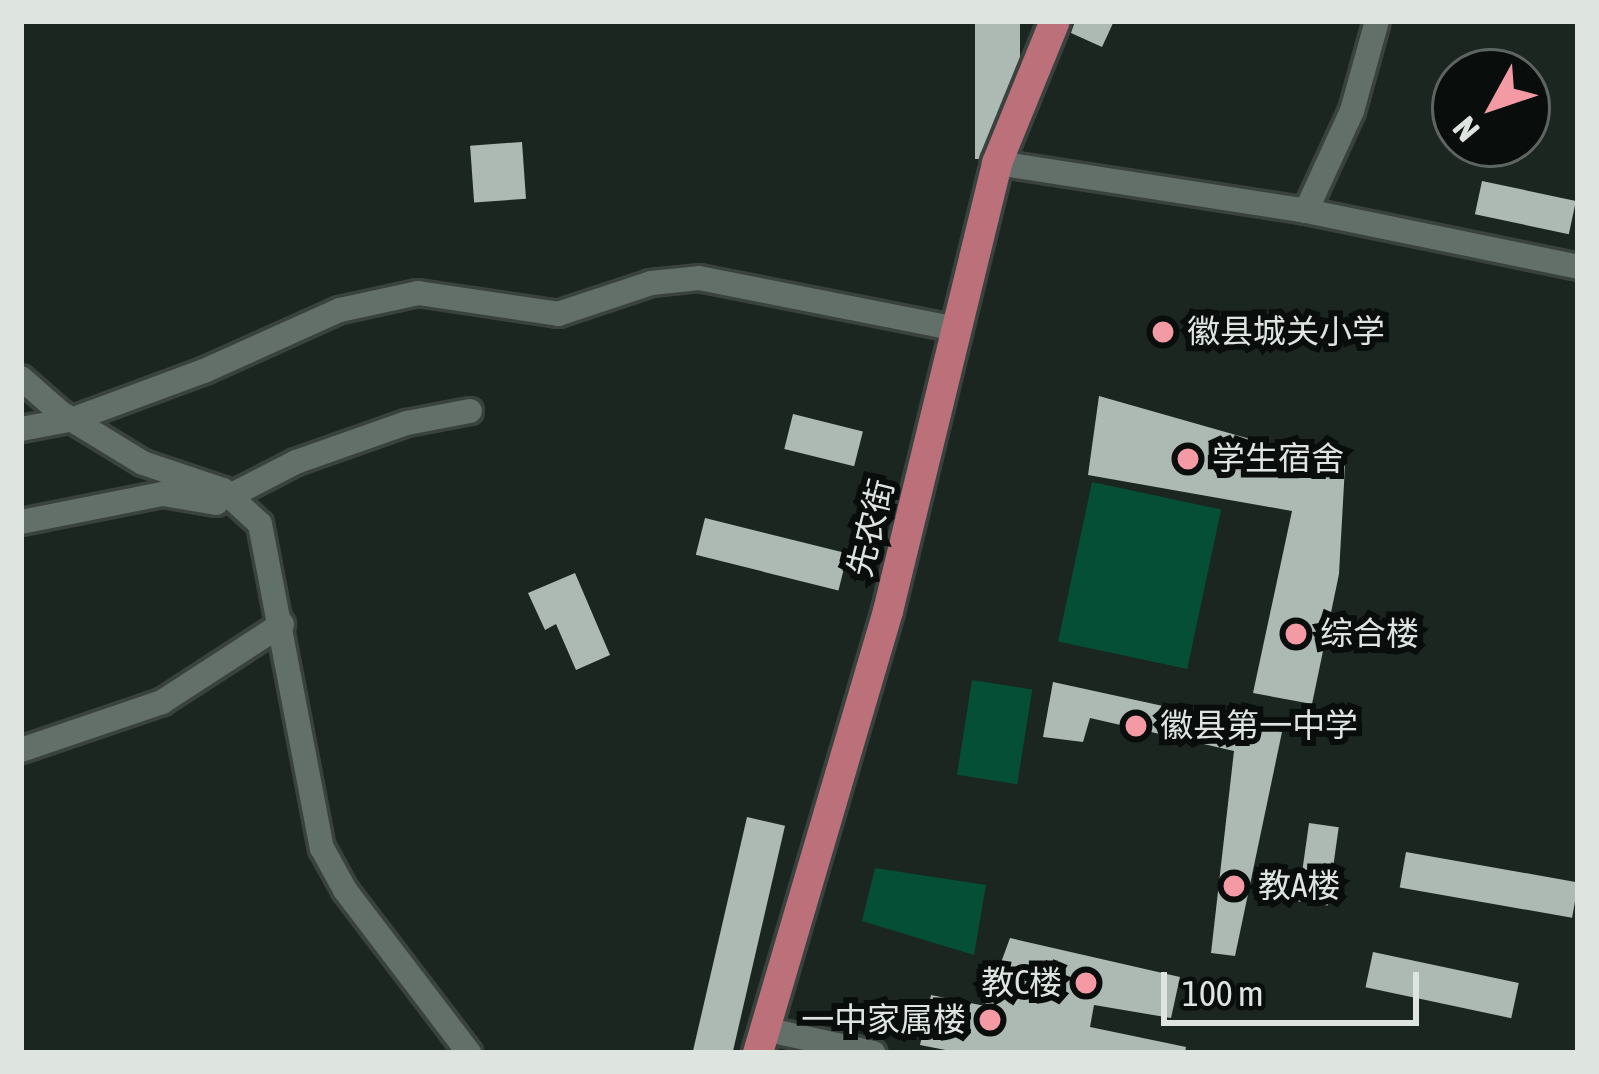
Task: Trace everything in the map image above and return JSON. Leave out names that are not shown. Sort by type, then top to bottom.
[{"type":"main road","name":"先农街","points":[[761,1041],[888,611],[997,163],[1055,21]]},
{"type":"street","points":[[1306,211],[1352,111],[1377,21]]},
{"type":"street","points":[[997,163],[1306,211],[1578,267]]},
{"type":"street","points":[[21,429],[74,419],[204,371],[275,332],[418,293],[558,314],[651,283],[699,278],[956,329]]},
{"type":"street","points":[[21,378],[142,463],[230,496],[260,524],[322,848],[345,890],[470,1053]]},
{"type":"street","points":[[230,496],[296,462],[407,423],[470,411]]},
{"type":"street","points":[[21,522],[178,494],[260,524]]},
{"type":"street","points":[[21,750],[162,702],[282,624]]},
{"type":"street","points":[[761,1041],[873,1053]]},
{"type":"green space","points":[[1092,482],[1221,509],[1187,669],[1058,641]]},
{"type":"green space","points":[[972,680],[1032,690],[1017,784],[957,775]]},
{"type":"green space","points":[[875,868],[986,885],[974,955],[862,921]]},
{"type":"building","points":[[975,21],[1020,21],[1020,159],[975,159]]},
{"type":"building","points":[[1075,21],[1114,21],[1102,47],[1071,33]]},
{"type":"building","points":[[522,142],[526,199],[474,202],[470,146]]},
{"type":"building","points":[[1482,181],[1576,201],[1569,234],[1475,214]]},
{"type":"building","points":[[1099,396],[1345,466],[1339,574],[1312,704],[1253,693],[1292,511],[1088,475]]},
{"type":"building","points":[[793,414],[863,431],[854,466],[784,449]]},
{"type":"building","points":[[705,518],[848,554],[838,590],[696,555]]},
{"type":"building","points":[[575,573],[610,655],[576,670],[556,624],[545,630],[528,593]]},
{"type":"building","points":[[1053,682],[1282,732],[1235,956],[1211,953],[1234,751],[1090,718],[1083,742],[1043,737]]},
{"type":"building","points":[[747,817],[785,826],[733,1053],[693,1053]]},
{"type":"building","points":[[1309,823],[1339,827],[1328,905],[1298,901]]},
{"type":"building","points":[[1406,852],[1578,882],[1572,918],[1400,887]]},
{"type":"building","points":[[1010,938],[1180,977],[1171,1018],[1094,1005],[1090,1027],[1186,1047],[1185,1053],[961,1053],[920,1045],[931,995],[985,1006]]},
{"type":"building","points":[[1373,952],[1519,983],[1511,1018],[1366,987]]},
{"type":"place","name":"徽县城关小学","points":[[1163,332]]},
{"type":"place","name":"学生宿舍","points":[[1188,459]]},
{"type":"place","name":"综合楼","points":[[1296,634]]},
{"type":"place","name":"徽县第一中学","points":[[1136,726]]},
{"type":"place","name":"教A楼","points":[[1234,886]]},
{"type":"place","name":"教C楼","points":[[1086,983]]},
{"type":"place","name":"一中家属楼","points":[[990,1020]]}]
